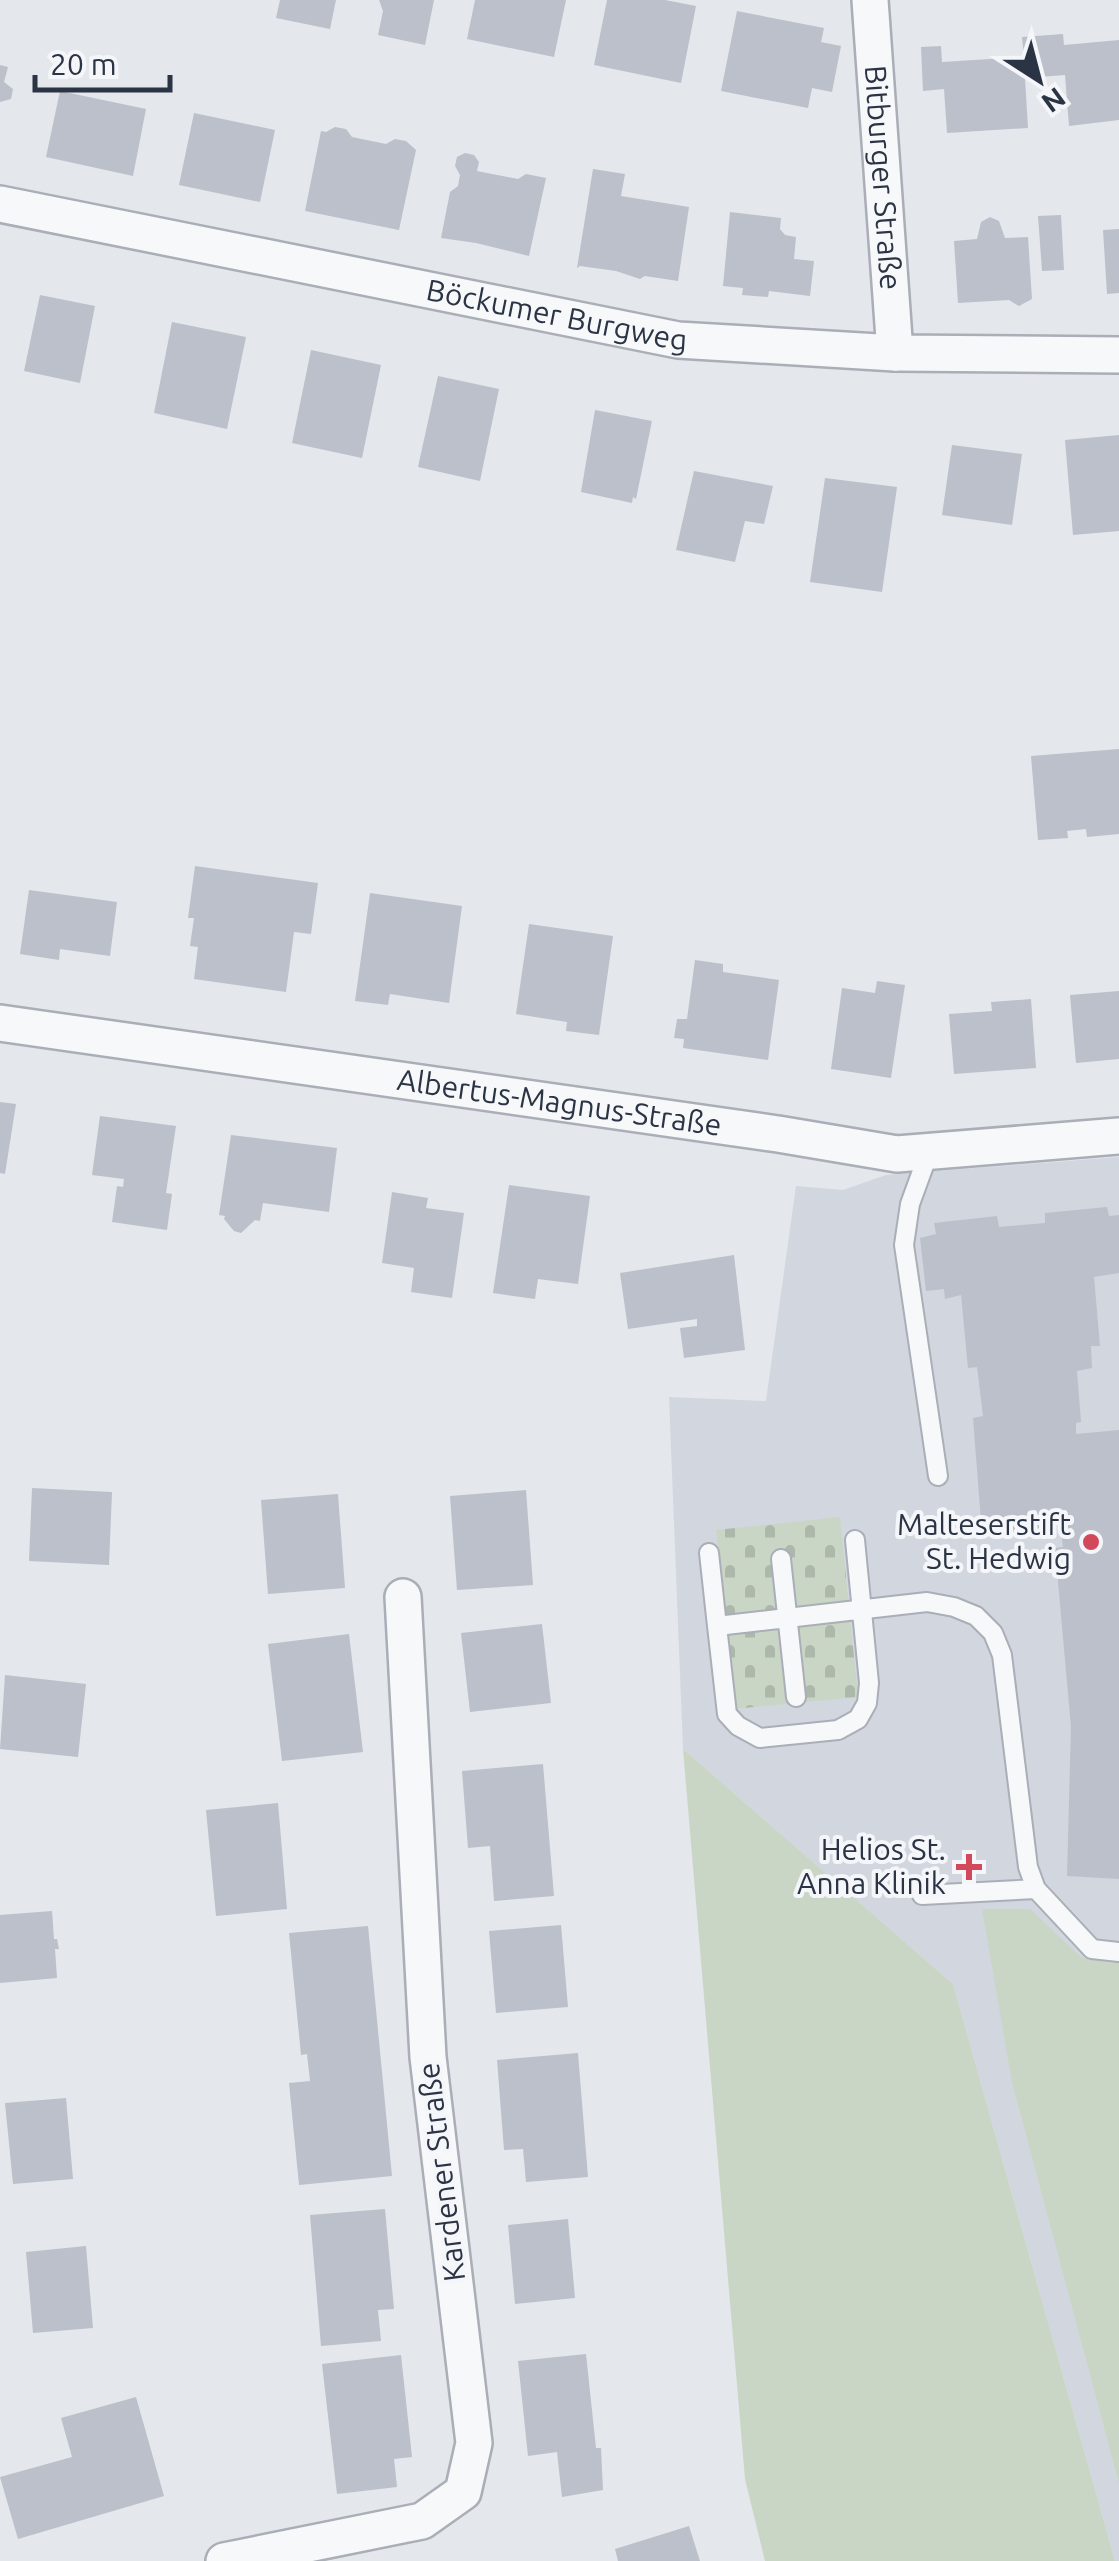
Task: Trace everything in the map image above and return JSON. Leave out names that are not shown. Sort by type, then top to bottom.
[{"type":"street","name":"Bitburger Straße","points":[[870,0],[895,353]]},
{"type":"street","name":"Böckumer Burgweg","points":[[0,204],[678,340],[895,353],[1119,355]]},
{"type":"street","name":"Albertus-Magnus-Straße","points":[[0,1023],[739,1128],[896,1154],[1119,1136]]},
{"type":"street","name":"Kardener Straße","points":[[224,2561],[422,2520],[463,2492],[474,2443],[428,2057],[402,1598]]},
{"type":"lane","points":[[928,1152],[910,1204],[904,1245],[938,1476]]},
{"type":"lane","points":[[709,1554],[727,1714],[738,1726],[760,1738],[838,1730],[858,1720],[867,1703],[869,1683],[855,1540]]},
{"type":"lane","points":[[781,1559],[796,1697]]},
{"type":"lane","points":[[717,1626],[928,1602],[976,1616],[993,1633],[1002,1655],[1028,1867],[1036,1888],[1092,1949],[1119,1952]]},
{"type":"lane","points":[[922,1895],[1036,1888]]},
{"type":"shaded area","name":"Helios St. Anna Klinik","points":[[1119,1157],[1119,2561],[1115,2561],[953,1984],[683,1749],[669,1397],[766,1401],[796,1186],[843,1190],[886,1175]]},
{"type":"green space","points":[[840,1517],[858,1697],[734,1709],[716,1530]]},
{"type":"green space","points":[[683,1749],[953,1984],[1115,2561],[765,2561],[745,2479]]},
{"type":"green space","points":[[982,1909],[1030,1909],[1082,1958],[1119,1960],[1119,2483],[1012,2082]]},
{"type":"building","points":[[280,0],[336,0],[330,29],[276,18]]},
{"type":"building","points":[[379,0],[434,0],[425,45],[378,35],[383,11]]},
{"type":"building","points":[[475,0],[566,0],[554,57],[467,39]]},
{"type":"building","points":[[607,0],[665,0],[696,6],[681,83],[594,65]]},
{"type":"building","points":[[737,11],[824,28],[821,42],[841,46],[832,92],[812,88],[808,108],[721,91]]},
{"type":"building","points":[[1063,34],[1064,45],[1119,40],[1119,120],[1069,126],[1065,75],[1025,78],[1028,128],[947,133],[944,89],[923,91],[921,47],[941,46],[942,62],[1024,57],[1022,37]]},
{"type":"building","points":[[0,65],[8,67],[4,82],[13,89],[11,99],[0,102]]},
{"type":"building","points":[[60,91],[146,109],[133,176],[46,157]]},
{"type":"building","points":[[194,113],[275,130],[260,202],[179,185]]},
{"type":"building","points":[[346,129],[352,137],[386,144],[395,139],[406,141],[416,150],[399,230],[305,211],[321,131]]},
{"type":"building","points":[[465,153],[474,155],[479,162],[477,171],[518,179],[526,174],[546,178],[529,256],[441,238],[450,192],[458,186],[457,157]]},
{"type":"building","points":[[593,169],[625,174],[621,196],[689,207],[678,281],[577,268]]},
{"type":"building","points":[[730,212],[781,218],[780,229],[785,235],[796,237],[794,259],[814,261],[810,296],[769,291],[768,297],[742,295],[743,288],[723,286]]},
{"type":"building","points":[[1061,215],[1064,270],[1042,271],[1038,216]]},
{"type":"building","points":[[990,217],[999,221],[1005,238],[1028,237],[1032,299],[1019,306],[1009,300],[958,303],[954,241],[977,239],[981,222]]},
{"type":"building","points":[[1119,229],[1119,293],[1107,294],[1103,230]]},
{"type":"building","points":[[40,295],[95,306],[80,383],[24,371]]},
{"type":"building","points":[[172,322],[246,337],[227,429],[154,413]]},
{"type":"building","points":[[311,350],[381,365],[362,458],[292,443]]},
{"type":"building","points":[[438,376],[499,389],[480,481],[418,467]]},
{"type":"building","points":[[595,410],[652,421],[632,503],[581,492]]},
{"type":"building","points":[[1119,435],[1119,531],[1073,535],[1065,440]]},
{"type":"building","points":[[952,445],[1022,454],[1012,525],[942,515]]},
{"type":"building","points":[[694,471],[773,486],[764,524],[745,521],[735,562],[676,550]]},
{"type":"building","points":[[825,478],[897,487],[882,592],[810,582]]},
{"type":"building","points":[[1119,749],[1119,834],[1087,837],[1086,829],[1067,831],[1068,838],[1038,840],[1031,756]]},
{"type":"building","points":[[195,866],[318,883],[311,934],[294,932],[286,992],[194,979],[198,947],[190,946],[194,918],[188,918]]},
{"type":"building","points":[[29,890],[117,902],[110,956],[60,949],[59,960],[20,954]]},
{"type":"building","points":[[370,893],[462,906],[449,1003],[390,994],[388,1005],[355,1001]]},
{"type":"building","points":[[529,924],[613,936],[599,1035],[566,1031],[567,1022],[516,1014]]},
{"type":"building","points":[[695,960],[723,964],[723,972],[779,980],[768,1060],[683,1048],[684,1039],[674,1038],[677,1019],[687,1019]]},
{"type":"building","points":[[877,981],[905,985],[891,1078],[831,1069],[842,988],[875,993]]},
{"type":"building","points":[[1119,991],[1119,1059],[1076,1063],[1070,995]]},
{"type":"building","points":[[1031,999],[1036,1068],[954,1074],[949,1014],[992,1011],[991,1002]]},
{"type":"building","points":[[0,1102],[16,1104],[5,1174],[0,1173]]},
{"type":"building","points":[[100,1116],[176,1126],[166,1193],[172,1194],[167,1230],[112,1222],[117,1186],[123,1187],[124,1179],[92,1175]]},
{"type":"building","points":[[231,1135],[337,1148],[329,1212],[263,1203],[260,1221],[255,1220],[241,1233],[234,1231],[225,1216],[219,1215]]},
{"type":"building","points":[[509,1185],[590,1196],[578,1284],[538,1279],[535,1299],[493,1293]]},
{"type":"building","points":[[392,1192],[428,1198],[426,1208],[464,1213],[452,1298],[411,1292],[414,1268],[382,1263]]},
{"type":"building","name":"Malteserstift St. Hedwig","points":[[1107,1207],[1109,1216],[1119,1215],[1119,1273],[1094,1277],[1100,1346],[1091,1346],[1092,1368],[1077,1371],[1081,1422],[1076,1423],[1076,1434],[1119,1430],[1119,1879],[1067,1876],[1071,1727],[1055,1548],[1063,1547],[1060,1524],[1052,1524],[1053,1531],[995,1537],[993,1519],[981,1521],[973,1418],[983,1416],[977,1367],[968,1368],[961,1295],[945,1299],[944,1289],[926,1291],[920,1238],[936,1234],[934,1223],[997,1216],[999,1227],[1045,1223],[1045,1213]]},
{"type":"building","points":[[734,1255],[745,1350],[684,1358],[680,1328],[697,1326],[697,1319],[628,1329],[620,1273]]},
{"type":"building","points":[[32,1488],[112,1492],[109,1565],[29,1561]]},
{"type":"building","points":[[526,1490],[533,1585],[457,1590],[450,1496]]},
{"type":"building","points":[[338,1494],[345,1588],[268,1594],[261,1500]]},
{"type":"building","points":[[542,1624],[551,1703],[470,1712],[461,1633]]},
{"type":"building","points":[[349,1634],[363,1752],[282,1761],[268,1644]]},
{"type":"building","points":[[5,1675],[86,1684],[78,1757],[0,1749]]},
{"type":"building","points":[[543,1764],[554,1896],[494,1901],[490,1846],[468,1848],[462,1771]]},
{"type":"building","points":[[278,1803],[287,1909],[216,1916],[206,1810]]},
{"type":"building","points":[[52,1911],[54,1939],[59,1949],[55,1949],[57,1978],[0,1983],[0,1915]]},
{"type":"building","points":[[561,1925],[568,2007],[496,2013],[489,1931]]},
{"type":"building","points":[[368,1926],[392,2176],[299,2185],[289,2083],[310,2081],[307,2054],[301,2055],[289,1933]]},
{"type":"building","points":[[578,2053],[588,2177],[526,2182],[523,2149],[504,2150],[497,2060]]},
{"type":"building","points":[[66,2098],[73,2179],[13,2184],[5,2103]]},
{"type":"building","points":[[385,2209],[394,2309],[378,2310],[381,2341],[321,2346],[310,2215]]},
{"type":"building","points":[[568,2219],[575,2298],[515,2304],[508,2225]]},
{"type":"building","points":[[86,2246],[93,2328],[33,2333],[26,2252]]},
{"type":"building","points":[[586,2354],[596,2448],[601,2448],[603,2490],[562,2497],[557,2452],[528,2456],[518,2361]]},
{"type":"building","points":[[401,2355],[412,2457],[394,2459],[397,2487],[337,2494],[322,2364]]},
{"type":"building","points":[[136,2397],[164,2496],[18,2539],[0,2477],[72,2457],[61,2418]]},
{"type":"building","points":[[689,2526],[700,2561],[618,2561],[615,2549]]},
{"type":"place","name":"Malteserstift St. Hedwig","points":[[1091,1542]]},
{"type":"place","name":"Helios St. Anna Klinik","points":[[969,1867]]}]
